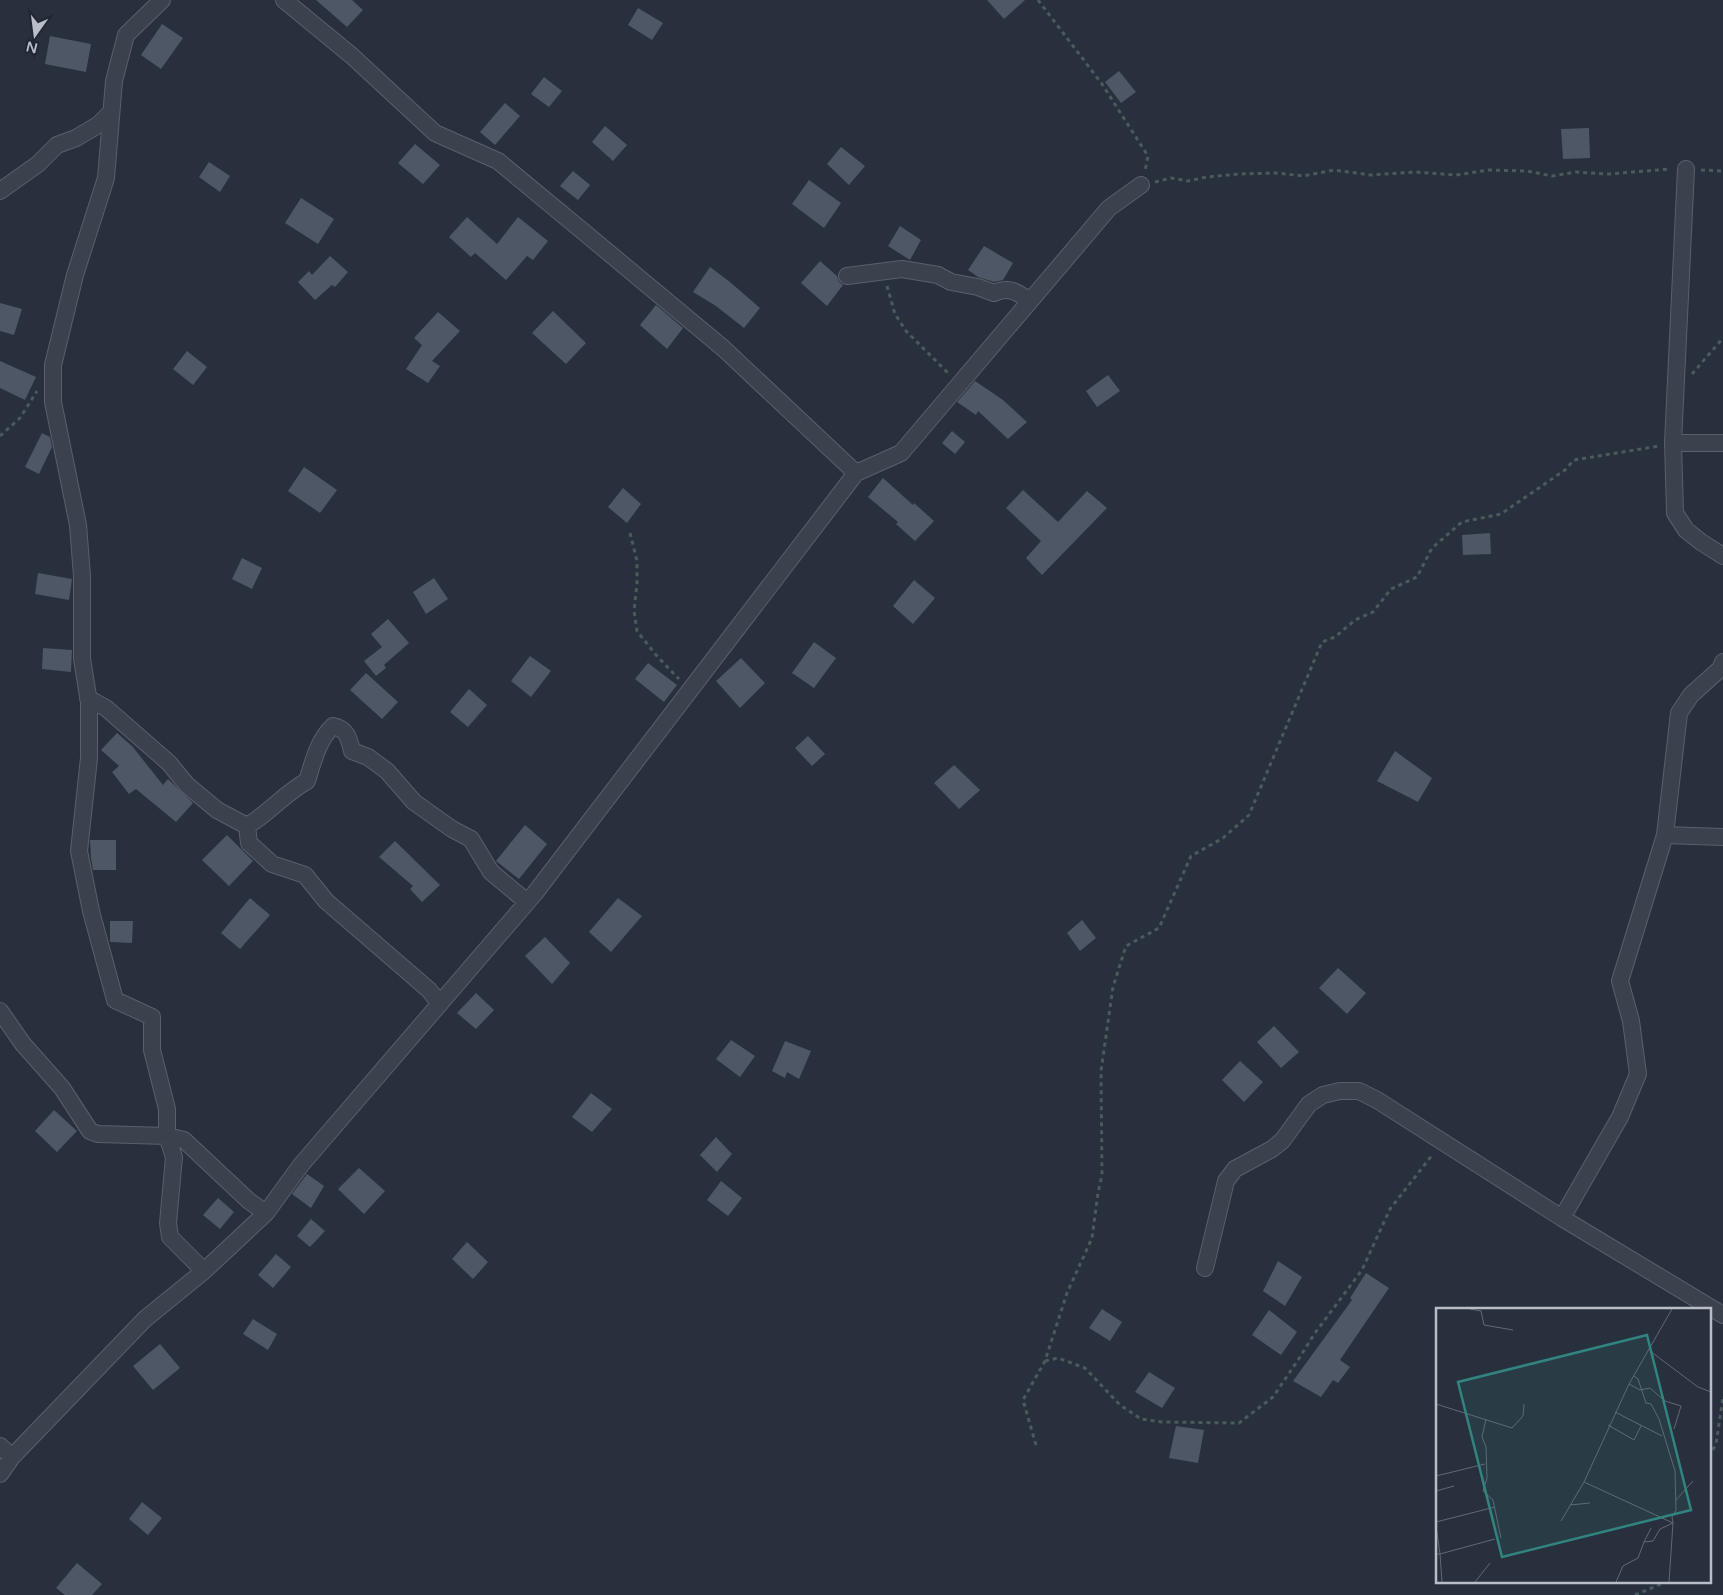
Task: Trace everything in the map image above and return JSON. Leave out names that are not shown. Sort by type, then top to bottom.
[{"type":"street","points":[[162,0],[126,35],[114,81],[106,178],[75,275],[53,365],[53,402],[78,526],[82,576],[82,660],[88,698],[89,758],[79,851],[91,911],[115,1000],[152,1017],[152,1050],[167,1109],[167,1136],[174,1157],[168,1224],[170,1237],[204,1270]]},
{"type":"street","points":[[284,0],[352,56],[435,133],[498,160],[571,220],[723,348],[856,473]]},
{"type":"street","points":[[0,192],[38,164],[57,146],[76,138],[98,125],[111,112]]},
{"type":"street","points":[[1686,169],[1673,443],[1675,514],[1686,530],[1723,556]]},
{"type":"street","points":[[0,1474],[6,1452],[145,1319],[204,1270],[266,1213],[301,1165],[527,902],[856,473],[901,453],[1109,208],[1141,185]]},
{"type":"street","points":[[847,276],[902,269],[938,275],[951,282],[978,286],[994,293],[1003,289],[1018,292],[1030,301]]},
{"type":"street","points":[[1673,443],[1723,443]]},
{"type":"street","points":[[1562,1218],[1620,1117],[1638,1074],[1631,1021],[1620,981],[1665,835],[1679,713],[1691,695],[1720,669],[1723,662]]},
{"type":"street","points":[[88,698],[106,708],[169,763],[188,785],[217,810],[247,826]]},
{"type":"street","points":[[247,826],[280,802],[293,789],[307,781],[325,733],[333,726],[340,728],[348,735],[352,751],[368,757],[387,771],[414,802],[452,829],[471,839],[491,872],[527,902]]},
{"type":"street","points":[[247,826],[249,843],[272,864],[305,875],[326,901],[429,990],[440,1004]]},
{"type":"street","points":[[1665,835],[1723,837]]},
{"type":"street","points":[[0,1011],[23,1044],[62,1088],[90,1131],[98,1134],[167,1136],[184,1140],[249,1201],[266,1213]]},
{"type":"street","points":[[1205,1268],[1226,1181],[1235,1169],[1272,1149],[1282,1141],[1309,1104],[1323,1095],[1340,1091],[1359,1091],[1562,1218],[1723,1315]]},
{"type":"path","points":[[1038,0],[1102,84],[1148,156],[1141,185],[1171,178],[1188,181],[1239,174],[1278,173],[1303,176],[1334,170],[1371,175],[1415,172],[1456,175],[1489,170],[1527,171],[1552,176],[1576,172],[1609,174],[1686,169],[1723,171]]},
{"type":"path","points":[[882,271],[895,314],[906,331],[948,373],[961,382]]},
{"type":"path","points":[[1690,375],[1723,338]]},
{"type":"path","points":[[0,436],[20,418],[39,388]]},
{"type":"path","points":[[1036,1445],[1023,1400],[1045,1361],[1067,1293],[1092,1238],[1102,1175],[1101,1071],[1113,987],[1126,946],[1160,928],[1191,856],[1223,838],[1249,815],[1322,642],[1335,637],[1355,620],[1373,612],[1391,589],[1416,577],[1432,548],[1462,522],[1502,514],[1565,470],[1574,460],[1673,443]]},
{"type":"path","points":[[630,533],[637,561],[634,611],[637,631],[674,676],[693,687]]},
{"type":"path","points":[[1045,1361],[1058,1358],[1085,1368],[1120,1405],[1141,1419],[1162,1422],[1238,1423],[1273,1396],[1315,1333],[1362,1270],[1390,1209],[1442,1142]]},
{"type":"path","points":[[1710,1455],[1716,1444],[1723,1396]]},
{"type":"path","points":[[1635,1595],[1666,1582]]},
{"type":"building","points":[[316,0],[352,0],[363,10],[347,27]]},
{"type":"building","points":[[987,0],[1025,0],[1004,19]]},
{"type":"building","points":[[638,8],[663,23],[652,40],[628,25]]},
{"type":"building","points":[[162,24],[183,38],[161,69],[141,55]]},
{"type":"building","points":[[50,36],[91,44],[86,72],[45,64]]},
{"type":"building","points":[[1119,71],[1136,92],[1121,103],[1105,82]]},
{"type":"building","points":[[544,77],[562,91],[549,107],[531,94]]},
{"type":"building","points":[[505,103],[520,116],[495,145],[480,132]]},
{"type":"building","points":[[605,126],[627,145],[613,161],[592,142]]},
{"type":"building","points":[[1589,128],[1590,158],[1563,159],[1561,129]]},
{"type":"building","points":[[415,144],[440,165],[423,184],[398,163]]},
{"type":"building","points":[[841,147],[865,166],[849,185],[827,164]]},
{"type":"building","points":[[209,162],[230,176],[220,192],[199,177]]},
{"type":"building","points":[[573,171],[590,185],[578,200],[560,186]]},
{"type":"building","points":[[809,180],[841,203],[824,228],[792,204]]},
{"type":"building","points":[[301,198],[334,219],[318,244],[285,223]]},
{"type":"building","points":[[467,217],[497,244],[518,217],[548,241],[533,260],[527,256],[506,280],[475,253],[471,257],[449,237]]},
{"type":"building","points":[[900,226],[921,240],[910,260],[888,246]]},
{"type":"building","points":[[984,246],[1013,263],[1003,280],[994,282],[978,277],[968,270]]},
{"type":"building","points":[[330,256],[348,272],[335,287],[332,285],[315,300],[298,282],[309,271],[312,275]]},
{"type":"building","points":[[820,261],[837,276],[839,282],[843,285],[827,306],[801,283]]},
{"type":"building","points":[[710,267],[760,308],[744,328],[716,306],[693,292]]},
{"type":"building","points":[[0,303],[22,309],[14,335],[0,331]]},
{"type":"building","points":[[656,305],[683,328],[667,349],[640,325]]},
{"type":"building","points":[[553,311],[586,343],[566,364],[532,333]]},
{"type":"building","points":[[438,312],[460,331],[432,361],[440,366],[428,383],[406,369],[422,345],[414,338]]},
{"type":"building","points":[[187,351],[207,367],[193,385],[173,369]]},
{"type":"building","points":[[0,361],[36,377],[25,400],[0,388]]},
{"type":"building","points":[[1108,375],[1120,391],[1097,407],[1086,391]]},
{"type":"building","points":[[975,381],[1003,400],[1027,422],[1008,439],[978,411],[976,415],[957,402]]},
{"type":"building","points":[[952,431],[965,442],[955,454],[942,443]]},
{"type":"building","points":[[42,433],[50,437],[52,447],[39,474],[25,467]]},
{"type":"building","points":[[304,467],[337,490],[320,513],[288,491]]},
{"type":"building","points":[[883,478],[934,521],[915,541],[896,524],[898,522],[868,497]]},
{"type":"building","points":[[623,488],[641,504],[627,523],[608,507]]},
{"type":"building","points":[[1023,490],[1058,522],[1087,491],[1107,508],[1042,575],[1026,558],[1041,541],[1006,508]]},
{"type":"building","points":[[1490,533],[1491,554],[1463,555],[1462,535]]},
{"type":"building","points":[[242,558],[262,568],[252,589],[232,579]]},
{"type":"building","points":[[38,573],[72,579],[69,600],[35,594]]},
{"type":"building","points":[[434,578],[448,599],[426,614],[413,592]]},
{"type":"building","points":[[914,580],[935,598],[913,624],[893,606]]},
{"type":"building","points":[[388,619],[409,643],[384,665],[386,668],[376,676],[364,661],[382,647],[371,634]]},
{"type":"building","points":[[814,642],[836,658],[814,688],[792,673]]},
{"type":"building","points":[[43,648],[72,650],[71,672],[42,669]]},
{"type":"building","points":[[530,656],[551,671],[531,697],[511,681]]},
{"type":"building","points":[[741,658],[765,683],[740,708],[716,681]]},
{"type":"building","points":[[648,663],[677,685],[664,702],[635,679]]},
{"type":"building","points":[[366,673],[398,702],[382,719],[350,690]]},
{"type":"building","points":[[469,689],[487,705],[468,727],[450,712]]},
{"type":"building","points":[[117,733],[132,746],[163,785],[168,779],[193,803],[176,822],[136,789],[129,794],[112,772],[119,766],[101,750]]},
{"type":"building","points":[[808,736],[825,754],[812,766],[795,748]]},
{"type":"building","points":[[1395,751],[1432,778],[1418,802],[1377,781]]},
{"type":"building","points":[[954,765],[980,790],[959,809],[934,783]]},
{"type":"building","points":[[525,825],[547,844],[519,879],[496,861]]},
{"type":"building","points":[[227,835],[253,861],[229,886],[202,860]]},
{"type":"building","points":[[90,840],[116,840],[116,870],[93,870]]},
{"type":"building","points":[[395,841],[440,885],[422,902],[410,889],[413,886],[379,857]]},
{"type":"building","points":[[250,898],[270,915],[240,949],[221,933]]},
{"type":"building","points":[[618,898],[642,916],[611,952],[589,932]]},
{"type":"building","points":[[1082,920],[1096,938],[1080,951],[1067,933]]},
{"type":"building","points":[[110,921],[133,921],[132,943],[110,942]]},
{"type":"building","points":[[545,937],[570,963],[552,984],[525,956]]},
{"type":"building","points":[[1338,968],[1366,993],[1347,1014],[1319,988]]},
{"type":"building","points":[[476,993],[494,1010],[476,1029],[457,1013]]},
{"type":"building","points":[[1274,1026],[1299,1052],[1281,1068],[1257,1042]]},
{"type":"building","points":[[731,1040],[755,1056],[740,1077],[716,1059]]},
{"type":"building","points":[[785,1041],[811,1051],[799,1079],[787,1072],[785,1078],[772,1071]]},
{"type":"building","points":[[1240,1061],[1263,1082],[1244,1102],[1222,1080]]},
{"type":"building","points":[[591,1093],[612,1109],[592,1132],[572,1117]]},
{"type":"building","points":[[54,1110],[77,1131],[57,1152],[35,1131]]},
{"type":"building","points":[[716,1137],[732,1154],[717,1172],[700,1155]]},
{"type":"building","points":[[359,1168],[385,1191],[364,1214],[338,1189]]},
{"type":"building","points":[[307,1174],[324,1186],[311,1208],[292,1194]]},
{"type":"building","points":[[721,1181],[742,1198],[728,1216],[707,1200]]},
{"type":"building","points":[[218,1198],[234,1212],[220,1229],[203,1215]]},
{"type":"building","points":[[311,1219],[325,1231],[310,1247],[297,1236]]},
{"type":"building","points":[[467,1242],[488,1262],[473,1279],[452,1259]]},
{"type":"building","points":[[276,1254],[291,1267],[273,1288],[258,1275]]},
{"type":"building","points":[[1278,1261],[1302,1277],[1285,1306],[1263,1291]]},
{"type":"building","points":[[1366,1273],[1389,1288],[1340,1360],[1350,1367],[1338,1383],[1333,1380],[1321,1397],[1293,1381],[1352,1300],[1350,1298]]},
{"type":"building","points":[[1102,1309],[1122,1322],[1110,1341],[1089,1328]]},
{"type":"building","points":[[1269,1310],[1297,1332],[1281,1355],[1252,1335]]},
{"type":"building","points":[[253,1319],[277,1334],[268,1350],[243,1334]]},
{"type":"building","points":[[160,1344],[180,1368],[153,1390],[133,1366]]},
{"type":"building","points":[[1149,1372],[1175,1388],[1162,1408],[1135,1392]]},
{"type":"building","points":[[1176,1426],[1204,1430],[1198,1463],[1169,1458]]},
{"type":"building","points":[[142,1502],[162,1518],[148,1535],[129,1519]]},
{"type":"building","points":[[77,1563],[102,1584],[92,1595],[65,1595],[56,1588]]}]
